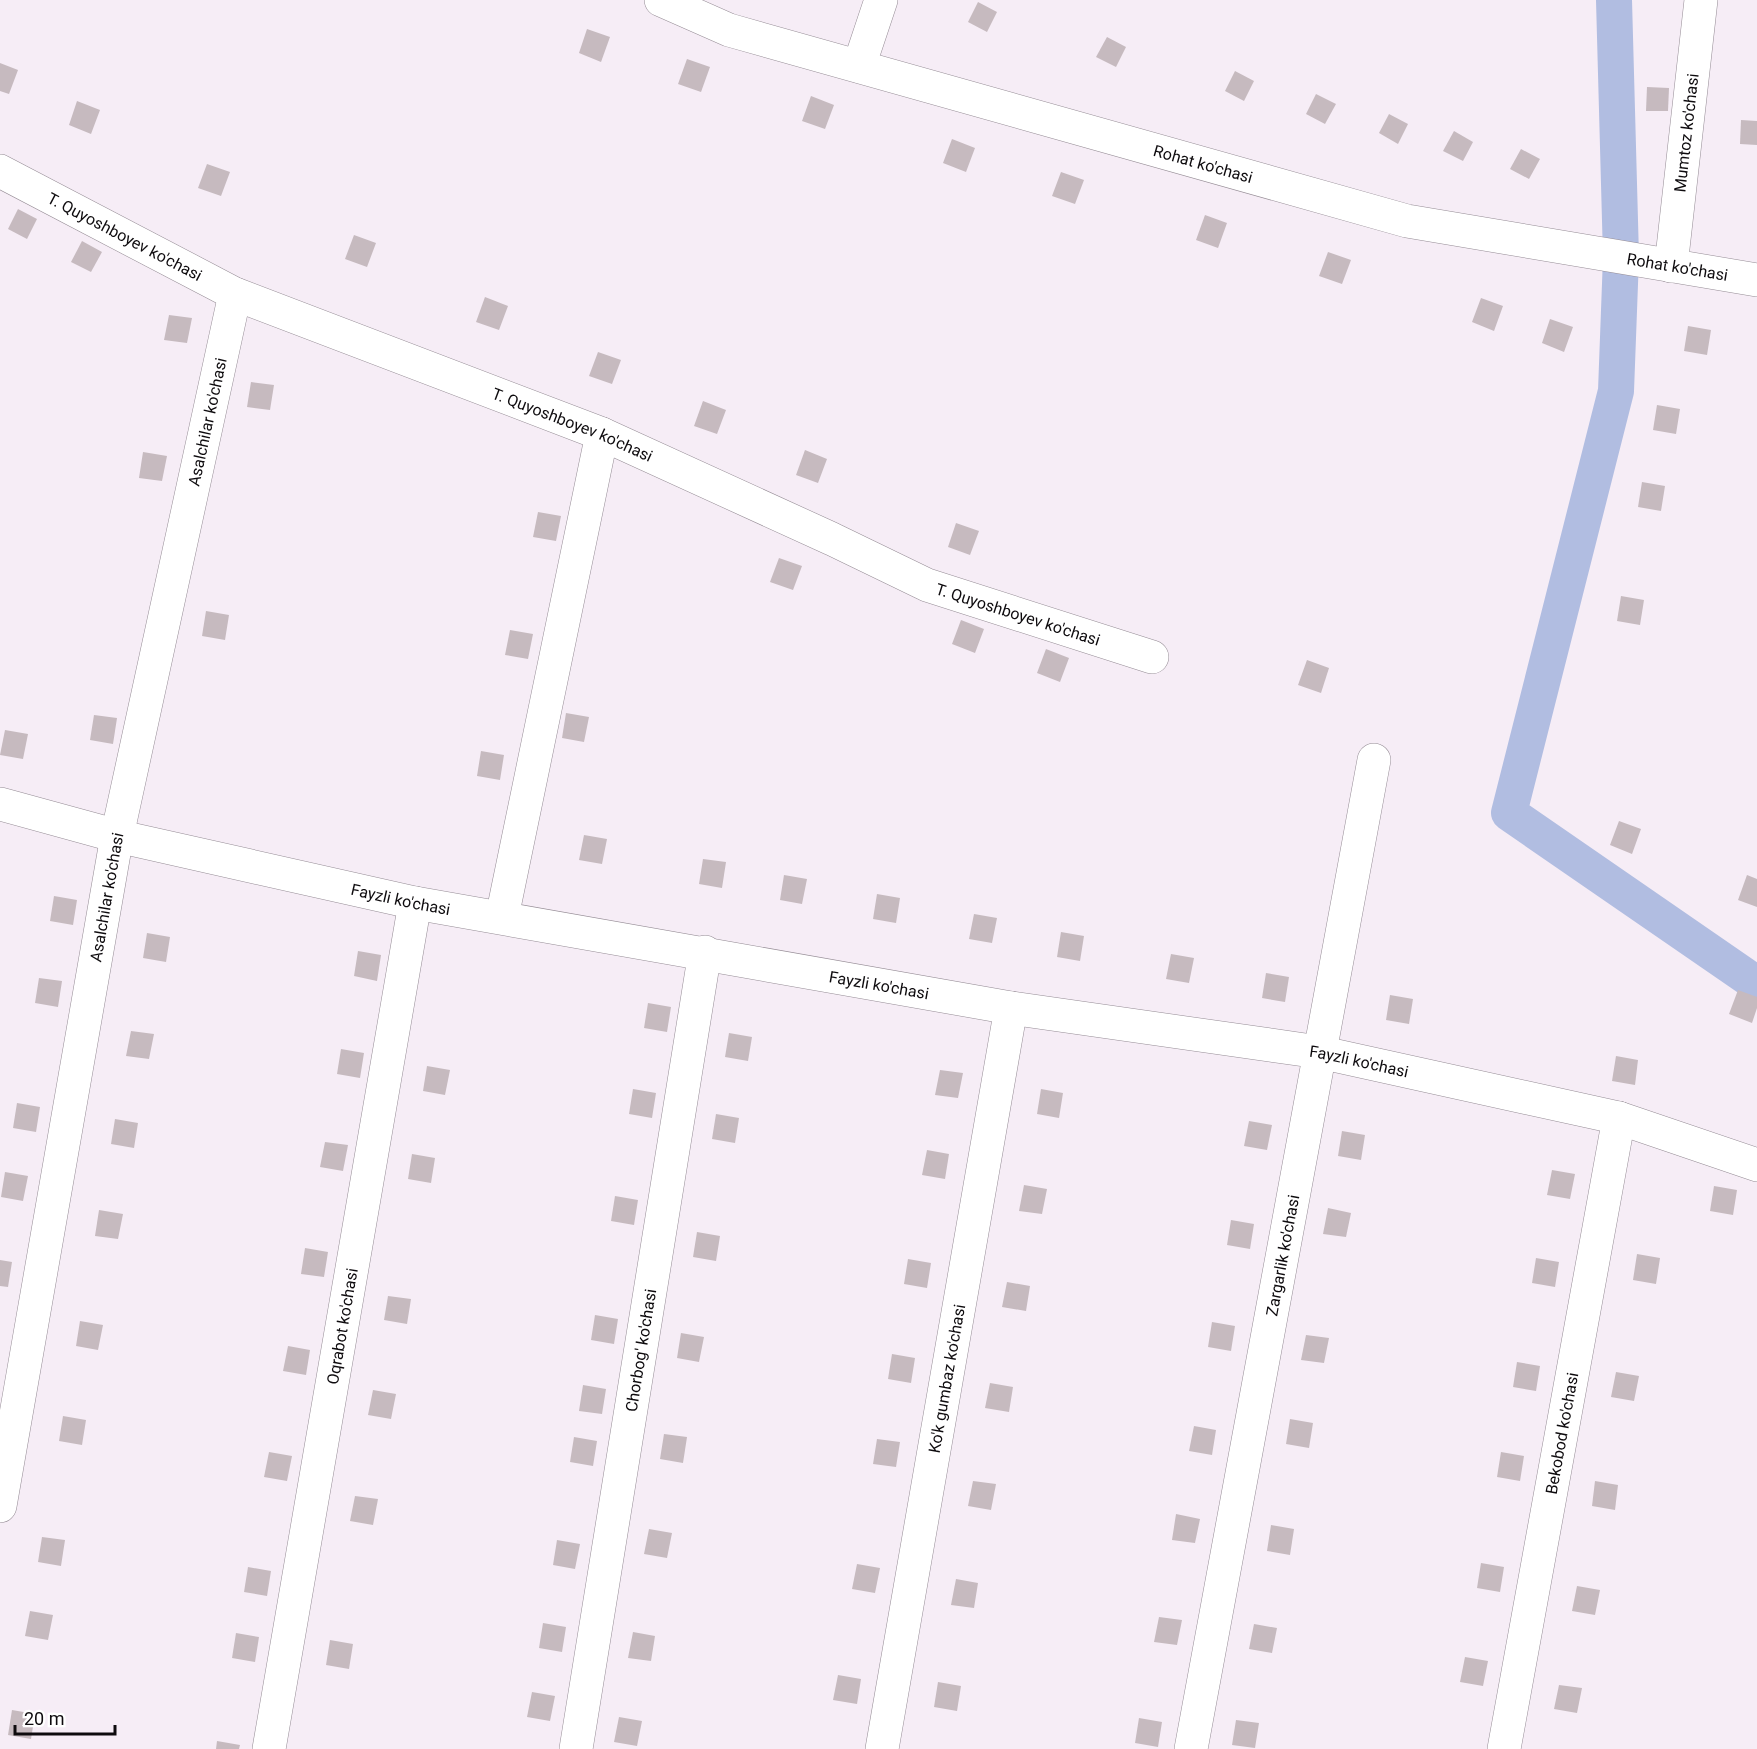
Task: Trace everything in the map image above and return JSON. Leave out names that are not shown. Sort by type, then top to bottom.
[{"type":"street","name":"Rohat ko'chasi","points":[[661,0],[729,30],[1407,221],[1757,280]]},
{"type":"street","points":[[859,66],[880,0]]},
{"type":"street","name":"Mumtoz ko'chasi","points":[[1671,266],[1701,0]]},
{"type":"street","name":"T. Quyoshboyev ko'chasi","points":[[0,171],[235,294],[602,434],[927,585],[1152,657]]},
{"type":"street","name":"Asalchilar ko'chasi","points":[[0,1506],[117,836],[235,294]]},
{"type":"street","points":[[502,917],[602,434]]},
{"type":"street","name":"Zargarlik ko'chasi","points":[[1191,1749],[1374,760]]},
{"type":"street","name":"Fayzli ko'chasi","points":[[0,804],[117,836],[415,903],[705,952],[1011,1008],[1319,1052],[1619,1118],[1757,1165]]},
{"type":"street","name":"Oqrabot ko'chasi","points":[[269,1749],[415,903]]},
{"type":"street","name":"Chorbog' ko'chasi","points":[[576,1749],[705,952]]},
{"type":"street","name":"Ko'k gumbaz ko'chasi","points":[[882,1749],[1011,1008]]},
{"type":"street","name":"Bekobod ko'chasi","points":[[1504,1749],[1619,1118]]},
{"type":"building","points":[[978,2],[997,12],[987,32],[968,22]]},
{"type":"building","points":[[587,29],[610,37],[601,62],[579,53]]},
{"type":"building","points":[[1107,37],[1126,47],[1116,67],[1096,57]]},
{"type":"building","points":[[687,59],[710,67],[701,92],[678,84]]},
{"type":"building","points":[[0,63],[18,70],[9,94],[0,91]]},
{"type":"building","points":[[1235,71],[1254,81],[1244,101],[1225,91]]},
{"type":"building","points":[[1647,87],[1669,88],[1668,111],[1646,111]]},
{"type":"building","points":[[1316,94],[1336,104],[1325,124],[1306,114]]},
{"type":"building","points":[[811,96],[834,105],[825,129],[802,121]]},
{"type":"building","points":[[77,101],[100,110],[91,134],[69,125]]},
{"type":"building","points":[[1389,114],[1408,124],[1398,144],[1379,133]]},
{"type":"building","points":[[1741,120],[1757,121],[1757,145],[1740,144]]},
{"type":"building","points":[[1454,131],[1473,142],[1463,161],[1443,151]]},
{"type":"building","points":[[952,139],[975,148],[966,172],[943,163]]},
{"type":"building","points":[[1521,149],[1540,159],[1529,179],[1510,169]]},
{"type":"building","points":[[207,164],[230,172],[221,196],[198,188]]},
{"type":"building","points":[[1061,172],[1084,180],[1075,204],[1052,196]]},
{"type":"building","points":[[18,209],[37,219],[27,239],[8,229]]},
{"type":"building","points":[[1205,215],[1227,223],[1218,248],[1196,240]]},
{"type":"building","points":[[354,235],[376,243],[367,267],[345,259]]},
{"type":"building","points":[[82,241],[102,252],[91,272],[71,262]]},
{"type":"building","points":[[1328,252],[1351,260],[1342,284],[1319,276]]},
{"type":"building","points":[[485,297],[508,306],[499,330],[476,322]]},
{"type":"building","points":[[1481,298],[1503,306],[1494,331],[1472,322]]},
{"type":"building","points":[[169,315],[192,318],[187,343],[164,340]]},
{"type":"building","points":[[1550,319],[1573,327],[1564,352],[1542,343]]},
{"type":"building","points":[[1688,326],[1711,330],[1707,355],[1684,351]]},
{"type":"building","points":[[598,352],[621,360],[612,384],[589,376]]},
{"type":"building","points":[[251,382],[274,385],[270,410],[247,407]]},
{"type":"building","points":[[703,401],[726,410],[717,434],[694,426]]},
{"type":"building","points":[[1657,405],[1680,409],[1676,434],[1653,430]]},
{"type":"building","points":[[805,450],[827,459],[818,483],[796,475]]},
{"type":"building","points":[[143,452],[167,456],[162,481],[139,478]]},
{"type":"building","points":[[1642,482],[1665,486],[1661,511],[1638,507]]},
{"type":"building","points":[[538,512],[561,516],[556,541],[533,537]]},
{"type":"building","points":[[956,523],[979,531],[970,555],[948,547]]},
{"type":"building","points":[[779,558],[802,566],[793,590],[770,582]]},
{"type":"building","points":[[1621,596],[1644,600],[1640,625],[1617,621]]},
{"type":"building","points":[[206,611],[229,615],[225,640],[202,636]]},
{"type":"building","points":[[961,620],[984,629],[975,653],[952,644]]},
{"type":"building","points":[[510,630],[533,634],[528,659],[505,655]]},
{"type":"building","points":[[1046,649],[1069,658],[1060,682],[1037,673]]},
{"type":"building","points":[[1307,660],[1329,668],[1321,693],[1298,685]]},
{"type":"building","points":[[566,713],[589,717],[584,742],[562,738]]},
{"type":"building","points":[[94,715],[117,718],[113,744],[90,740]]},
{"type":"building","points":[[5,730],[28,734],[23,759],[0,755]]},
{"type":"building","points":[[481,751],[504,755],[500,780],[477,776]]},
{"type":"building","points":[[1619,821],[1641,829],[1632,854],[1610,845]]},
{"type":"building","points":[[584,835],[607,839],[602,864],[579,860]]},
{"type":"building","points":[[703,859],[726,862],[722,888],[699,884]]},
{"type":"building","points":[[784,875],[807,879],[802,904],[780,900]]},
{"type":"building","points":[[1747,875],[1757,879],[1757,907],[1738,900]]},
{"type":"building","points":[[877,894],[900,898],[896,923],[873,919]]},
{"type":"building","points":[[54,896],[77,900],[73,925],[50,921]]},
{"type":"building","points":[[974,914],[997,918],[992,943],[969,939]]},
{"type":"building","points":[[1061,932],[1084,936],[1080,961],[1057,957]]},
{"type":"building","points":[[147,933],[170,937],[166,962],[143,958]]},
{"type":"building","points":[[358,951],[381,955],[377,981],[354,976]]},
{"type":"building","points":[[1171,954],[1194,958],[1189,983],[1166,979]]},
{"type":"building","points":[[1266,973],[1289,977],[1285,1002],[1262,998]]},
{"type":"building","points":[[39,978],[62,981],[58,1007],[35,1003]]},
{"type":"building","points":[[1738,990],[1757,997],[1757,1008],[1752,1023],[1729,1014]]},
{"type":"building","points":[[1390,995],[1413,999],[1409,1024],[1386,1020]]},
{"type":"building","points":[[648,1003],[671,1007],[667,1032],[644,1028]]},
{"type":"building","points":[[131,1031],[154,1034],[149,1059],[126,1056]]},
{"type":"building","points":[[729,1033],[752,1037],[748,1061],[725,1057]]},
{"type":"building","points":[[341,1049],[364,1053],[360,1078],[337,1074]]},
{"type":"building","points":[[1616,1056],[1638,1060],[1635,1085],[1612,1081]]},
{"type":"building","points":[[427,1066],[450,1070],[445,1095],[423,1091]]},
{"type":"building","points":[[940,1070],[963,1073],[958,1098],[935,1095]]},
{"type":"building","points":[[633,1089],[656,1093],[652,1118],[629,1114]]},
{"type":"building","points":[[1041,1089],[1063,1093],[1059,1118],[1037,1114]]},
{"type":"building","points":[[17,1103],[40,1107],[36,1132],[13,1128]]},
{"type":"building","points":[[716,1114],[739,1118],[735,1143],[712,1139]]},
{"type":"building","points":[[115,1119],[138,1123],[134,1148],[111,1144]]},
{"type":"building","points":[[1249,1121],[1272,1125],[1267,1150],[1244,1146]]},
{"type":"building","points":[[1342,1131],[1365,1135],[1361,1160],[1338,1156]]},
{"type":"building","points":[[325,1142],[348,1145],[343,1171],[320,1167]]},
{"type":"building","points":[[927,1150],[949,1154],[945,1179],[922,1175]]},
{"type":"building","points":[[412,1154],[435,1158],[431,1183],[408,1179]]},
{"type":"building","points":[[1552,1170],[1575,1174],[1570,1199],[1547,1195]]},
{"type":"building","points":[[5,1172],[28,1176],[23,1201],[1,1197]]},
{"type":"building","points":[[1024,1185],[1047,1189],[1042,1214],[1019,1211]]},
{"type":"building","points":[[1714,1186],[1737,1190],[1733,1215],[1710,1211]]},
{"type":"building","points":[[615,1196],[638,1200],[634,1225],[611,1221]]},
{"type":"building","points":[[1328,1208],[1351,1213],[1346,1237],[1323,1234]]},
{"type":"building","points":[[99,1210],[123,1214],[118,1239],[95,1236]]},
{"type":"building","points":[[1231,1220],[1254,1224],[1250,1249],[1227,1245]]},
{"type":"building","points":[[697,1232],[720,1236],[716,1261],[693,1257]]},
{"type":"building","points":[[305,1248],[328,1252],[324,1277],[301,1274]]},
{"type":"building","points":[[1637,1254],[1660,1258],[1656,1284],[1633,1280]]},
{"type":"building","points":[[1536,1258],[1559,1262],[1555,1287],[1532,1283]]},
{"type":"building","points":[[908,1259],[931,1263],[927,1288],[904,1284]]},
{"type":"building","points":[[0,1260],[12,1262],[8,1287],[0,1286]]},
{"type":"building","points":[[1007,1282],[1030,1286],[1026,1311],[1002,1307]]},
{"type":"building","points":[[388,1296],[411,1299],[407,1324],[384,1320]]},
{"type":"building","points":[[595,1315],[618,1319],[614,1344],[591,1340]]},
{"type":"building","points":[[80,1321],[103,1325],[98,1350],[76,1346]]},
{"type":"building","points":[[1212,1322],[1235,1326],[1231,1351],[1208,1347]]},
{"type":"building","points":[[681,1333],[704,1337],[699,1362],[677,1358]]},
{"type":"building","points":[[1306,1335],[1329,1338],[1324,1363],[1301,1360]]},
{"type":"building","points":[[288,1346],[310,1350],[306,1375],[283,1371]]},
{"type":"building","points":[[892,1354],[915,1358],[911,1383],[888,1379]]},
{"type":"building","points":[[1517,1362],[1540,1366],[1536,1391],[1513,1387]]},
{"type":"building","points":[[1616,1372],[1639,1376],[1634,1401],[1611,1397]]},
{"type":"building","points":[[990,1383],[1013,1387],[1009,1412],[985,1408]]},
{"type":"building","points":[[583,1385],[606,1389],[602,1414],[579,1411]]},
{"type":"building","points":[[373,1390],[396,1394],[391,1419],[368,1415]]},
{"type":"building","points":[[63,1416],[86,1420],[82,1445],[59,1441]]},
{"type":"building","points":[[1290,1419],[1313,1423],[1309,1448],[1286,1444]]},
{"type":"building","points":[[1194,1426],[1216,1430],[1212,1455],[1189,1451]]},
{"type":"building","points":[[664,1434],[687,1437],[683,1463],[660,1459]]},
{"type":"building","points":[[574,1437],[597,1441],[593,1466],[570,1462]]},
{"type":"building","points":[[877,1439],[900,1442],[896,1467],[873,1464]]},
{"type":"building","points":[[269,1452],[292,1456],[287,1481],[264,1477]]},
{"type":"building","points":[[1501,1452],[1524,1456],[1520,1481],[1497,1477]]},
{"type":"building","points":[[973,1481],[996,1484],[991,1510],[968,1506]]},
{"type":"building","points":[[1595,1481],[1618,1485],[1615,1510],[1592,1506]]},
{"type":"building","points":[[355,1496],[378,1499],[373,1525],[350,1521]]},
{"type":"building","points":[[1176,1514],[1200,1519],[1195,1543],[1172,1540]]},
{"type":"building","points":[[1271,1525],[1294,1529],[1290,1555],[1267,1551]]},
{"type":"building","points":[[649,1529],[672,1533],[667,1558],[644,1554]]},
{"type":"building","points":[[42,1537],[65,1540],[61,1566],[38,1562]]},
{"type":"building","points":[[557,1540],[580,1544],[575,1569],[553,1565]]},
{"type":"building","points":[[1481,1563],[1504,1567],[1500,1592],[1477,1588]]},
{"type":"building","points":[[857,1564],[880,1568],[875,1593],[852,1589]]},
{"type":"building","points":[[248,1567],[271,1571],[267,1596],[244,1592]]},
{"type":"building","points":[[956,1579],[978,1583],[974,1608],[951,1605]]},
{"type":"building","points":[[1577,1586],[1600,1590],[1595,1615],[1572,1611]]},
{"type":"building","points":[[30,1611],[53,1615],[48,1640],[25,1636]]},
{"type":"building","points":[[1159,1617],[1182,1620],[1177,1645],[1154,1642]]},
{"type":"building","points":[[543,1623],[566,1627],[562,1652],[539,1648]]},
{"type":"building","points":[[1254,1624],[1277,1628],[1272,1653],[1249,1649]]},
{"type":"building","points":[[633,1632],[655,1636],[651,1661],[628,1658]]},
{"type":"building","points":[[236,1633],[259,1637],[255,1662],[232,1658]]},
{"type":"building","points":[[330,1640],[353,1644],[349,1669],[326,1665]]},
{"type":"building","points":[[1465,1657],[1488,1661],[1483,1686],[1460,1682]]},
{"type":"building","points":[[838,1675],[861,1679],[857,1704],[833,1700]]},
{"type":"building","points":[[938,1682],[961,1686],[957,1711],[934,1707]]},
{"type":"building","points":[[1559,1685],[1582,1688],[1577,1713],[1554,1709]]},
{"type":"building","points":[[532,1692],[555,1696],[550,1721],[527,1717]]},
{"type":"building","points":[[12,1710],[35,1714],[31,1739],[8,1735]]},
{"type":"building","points":[[619,1717],[642,1721],[637,1746],[614,1742]]},
{"type":"building","points":[[1139,1718],[1162,1722],[1158,1747],[1135,1743]]},
{"type":"building","points":[[1236,1720],[1259,1723],[1255,1748],[1232,1745]]},
{"type":"building","points":[[217,1741],[240,1745],[239,1749],[216,1749]]},
{"type":"waterway","points":[[1614,0],[1621,257],[1616,391],[1509,813],[1757,984]]}]
